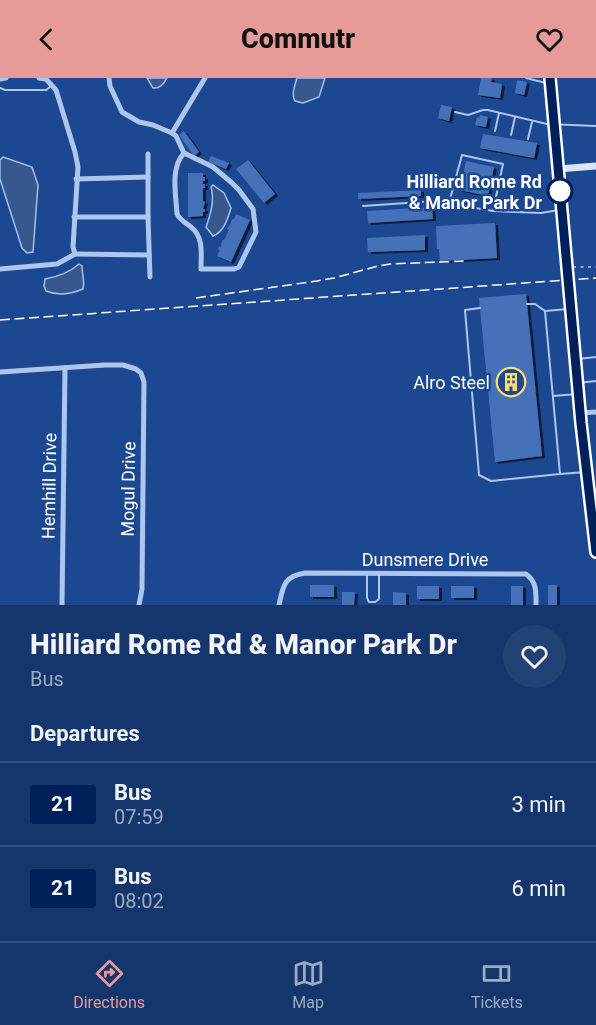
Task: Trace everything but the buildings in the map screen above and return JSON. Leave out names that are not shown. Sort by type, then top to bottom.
[{"type":"main road","points":[[551,81],[578,394],[596,552]]},
{"type":"main road","points":[[558,168],[596,166]]},
{"type":"street","points":[[0,79],[6,78]]},
{"type":"street","points":[[39,78],[46,79],[56,90],[75,152],[78,167],[74,217],[73,247],[75,254]]},
{"type":"street","points":[[109,78],[110,86],[122,112],[139,122],[172,133],[176,136],[184,153],[213,167],[239,190],[253,210],[256,232],[240,267],[201,269],[199,236],[177,214],[177,168],[179,159],[184,153]]},
{"type":"street","points":[[172,133],[204,78]]},
{"type":"street","points":[[148,154],[150,277]]},
{"type":"street","points":[[76,179],[148,177]]},
{"type":"street","points":[[74,217],[148,217]]},
{"type":"street","points":[[0,268],[57,264],[75,254],[149,255]]},
{"type":"street","name":"Mogul Drive","points":[[65,368],[123,365],[141,373],[144,382],[142,589],[139,605]]},
{"type":"street","points":[[0,372],[65,368]]},
{"type":"street","name":"Hemhill Drive","points":[[62,605],[65,368]]},
{"type":"street","points":[[580,413],[596,412]]},
{"type":"street","name":"Dunsmere Drive","points":[[279,605],[282,588],[290,578],[305,573],[526,574],[535,583],[536,605]]},
{"type":"lane","points":[[526,78],[551,81]]},
{"type":"lane","points":[[0,88],[45,90],[53,86]]},
{"type":"lane","points":[[455,112],[468,115],[488,110],[532,122],[560,126],[596,126]]},
{"type":"lane","points":[[495,131],[499,113]]},
{"type":"lane","points":[[511,135],[515,117]]},
{"type":"lane","points":[[528,139],[532,122]]},
{"type":"lane","points":[[449,203],[462,155],[503,164],[493,211]]},
{"type":"lane","points":[[363,206],[435,201],[493,211],[541,213],[562,210]]},
{"type":"lane","points":[[527,304],[535,304],[545,311],[571,308]]},
{"type":"lane","points":[[480,308],[465,310],[479,475],[491,481],[586,472]]},
{"type":"lane","points":[[545,311],[560,474]]},
{"type":"lane","points":[[575,359],[596,357]]},
{"type":"lane","points":[[578,383],[596,381]]},
{"type":"lane","points":[[553,396],[578,394]]},
{"type":"lane","points":[[367,574],[369,602],[379,599],[379,574]]},
{"type":"path","points":[[567,268],[596,267]]},
{"type":"water","points":[[147,78],[167,78],[162,86],[153,88]]},
{"type":"water","points":[[297,78],[325,78],[319,97],[303,103],[295,101],[293,93]]},
{"type":"water","points":[[3,157],[32,167],[38,185],[33,252],[27,253],[22,248],[0,179],[0,160]]},
{"type":"water","points":[[213,185],[224,193],[231,208],[223,228],[213,236],[206,227],[212,208],[211,187]]},
{"type":"water","points":[[79,264],[82,266],[83,289],[65,294],[46,291],[45,279],[63,274]]},
{"type":"railway","points":[[196,298],[317,281],[390,264],[465,261]]},
{"type":"railway","points":[[0,320],[596,278]]},
{"type":"bus line","name":"21","points":[[550,78],[581,423],[596,552]]},
{"type":"place","name":"Hilliard Rome Rd & Manor Park Dr","points":[[560,191]]},
{"type":"place","name":"Alro Steel","points":[[511,382]]}]
